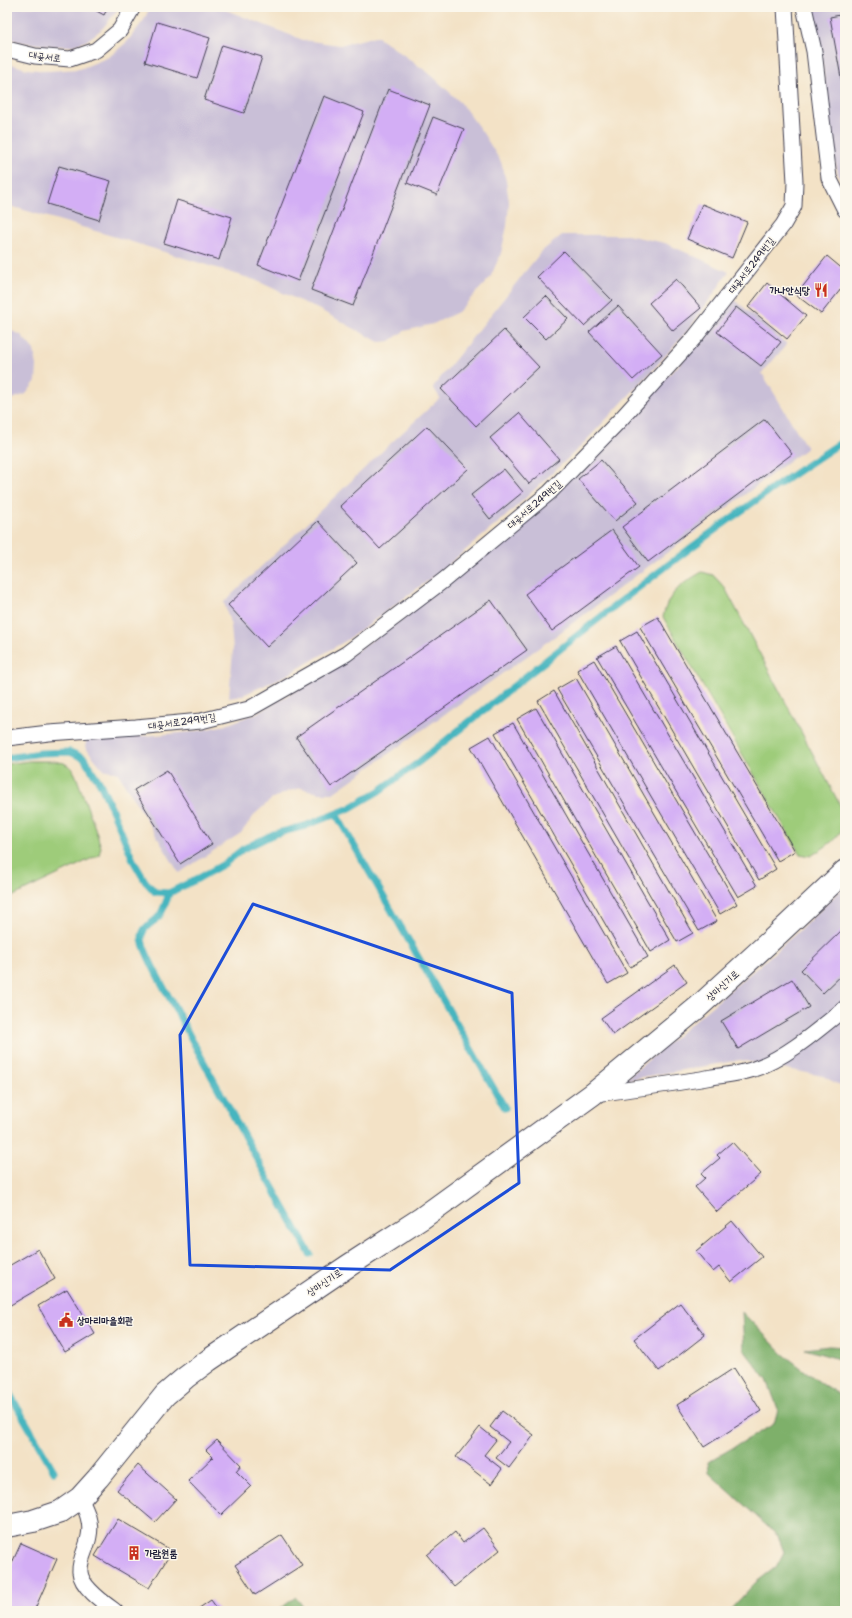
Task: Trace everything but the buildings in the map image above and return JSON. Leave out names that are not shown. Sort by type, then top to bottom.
[{"type":"street","name":"상마신기로","points":[[7,1526],[33,1521],[60,1512],[80,1498],[165,1395],[185,1378],[341,1270],[422,1218],[594,1094],[697,1008],[845,871]]},
{"type":"lane","name":"대곶서로","points":[[7,49],[35,56],[70,58],[96,50],[120,30],[133,7]]},
{"type":"lane","name":"대곶서로249번길","points":[[7,738],[49,733],[201,721],[249,709],[346,654],[444,580],[550,492],[620,420],[695,337],[783,225],[794,206],[795,182],[785,7]]},
{"type":"lane","points":[[804,7],[814,51],[829,178],[845,210]]},
{"type":"lane","name":"상마신기로","points":[[594,1094],[751,1070],[772,1061],[824,1025],[845,1008]]},
{"type":"lane","points":[[80,1498],[89,1516],[90,1536],[81,1561],[80,1574],[87,1586],[115,1611]]},
{"type":"highlighted area","points":[[253,904],[512,993],[519,1183],[390,1270],[190,1265],[180,1035]]},
{"type":"shaded area","points":[[7,7],[120,7],[102,29],[86,41],[71,46],[52,46],[21,42],[7,38]]},
{"type":"shaded area","points":[[150,7],[218,7],[303,40],[340,45],[377,36],[430,74],[461,103],[483,133],[501,162],[509,202],[507,226],[501,253],[490,278],[458,312],[433,324],[404,331],[390,341],[379,342],[320,310],[255,280],[7,205],[7,63],[27,69],[49,71],[80,69],[109,57],[127,42],[144,20]]},
{"type":"shaded area","points":[[812,7],[845,7],[845,190],[838,174],[833,151],[820,43]]},
{"type":"shaded area","points":[[562,235],[627,235],[665,243],[729,272],[689,329],[651,372],[580,447],[505,517],[437,574],[347,640],[287,675],[243,695],[229,697],[233,650],[231,626],[224,602],[440,398],[433,387],[541,252]]},
{"type":"shaded area","points":[[735,300],[787,344],[762,373],[807,448],[554,637],[333,793],[319,793],[301,788],[289,791],[272,799],[256,813],[241,833],[179,873],[118,773],[103,769],[85,747],[87,737],[108,735],[144,736],[193,732],[226,725],[257,713],[315,680],[405,617],[677,367]]},
{"type":"shaded area","points":[[7,329],[21,335],[34,350],[37,366],[36,381],[26,394],[7,401]]},
{"type":"shaded area","points":[[845,886],[845,1090],[823,1076],[740,1060],[625,1080],[801,929]]},
{"type":"green space","points":[[702,572],[713,575],[725,588],[840,805],[844,817],[841,832],[827,846],[811,856],[800,854],[663,617],[668,602],[676,590]]},
{"type":"green space","points":[[29,761],[54,761],[64,763],[72,768],[101,847],[99,855],[7,899],[7,764]]},
{"type":"green space","points":[[742,1312],[783,1354],[822,1384],[845,1398],[845,1611],[729,1611],[755,1583],[776,1567],[784,1552],[778,1536],[709,1473],[708,1462],[774,1424],[778,1409],[767,1380],[744,1350]]},
{"type":"green space","points":[[829,1346],[845,1347],[845,1361],[805,1349]]},
{"type":"green space","points":[[296,1597],[306,1611],[277,1611]]},
{"type":"waterway","points":[[7,758],[41,753],[70,752],[84,758],[100,783],[134,862],[145,881],[155,892],[169,893],[224,864],[243,849],[274,834],[305,826],[350,808],[379,791],[419,762],[575,637],[681,555],[789,477],[845,440]]},
{"type":"waterway","points":[[336,814],[505,1108]]},
{"type":"waterway","points":[[169,893],[158,918],[144,930],[142,938],[146,952],[155,972],[224,1100],[310,1254]]},
{"type":"waterway","points":[[7,1389],[54,1471]]},
{"type":"place","name":"가나안식당","points":[[821,290]]},
{"type":"place","name":"상마리마을회관","points":[[66,1320]]},
{"type":"place","name":"가람원룸","points":[[134,1553]]}]
